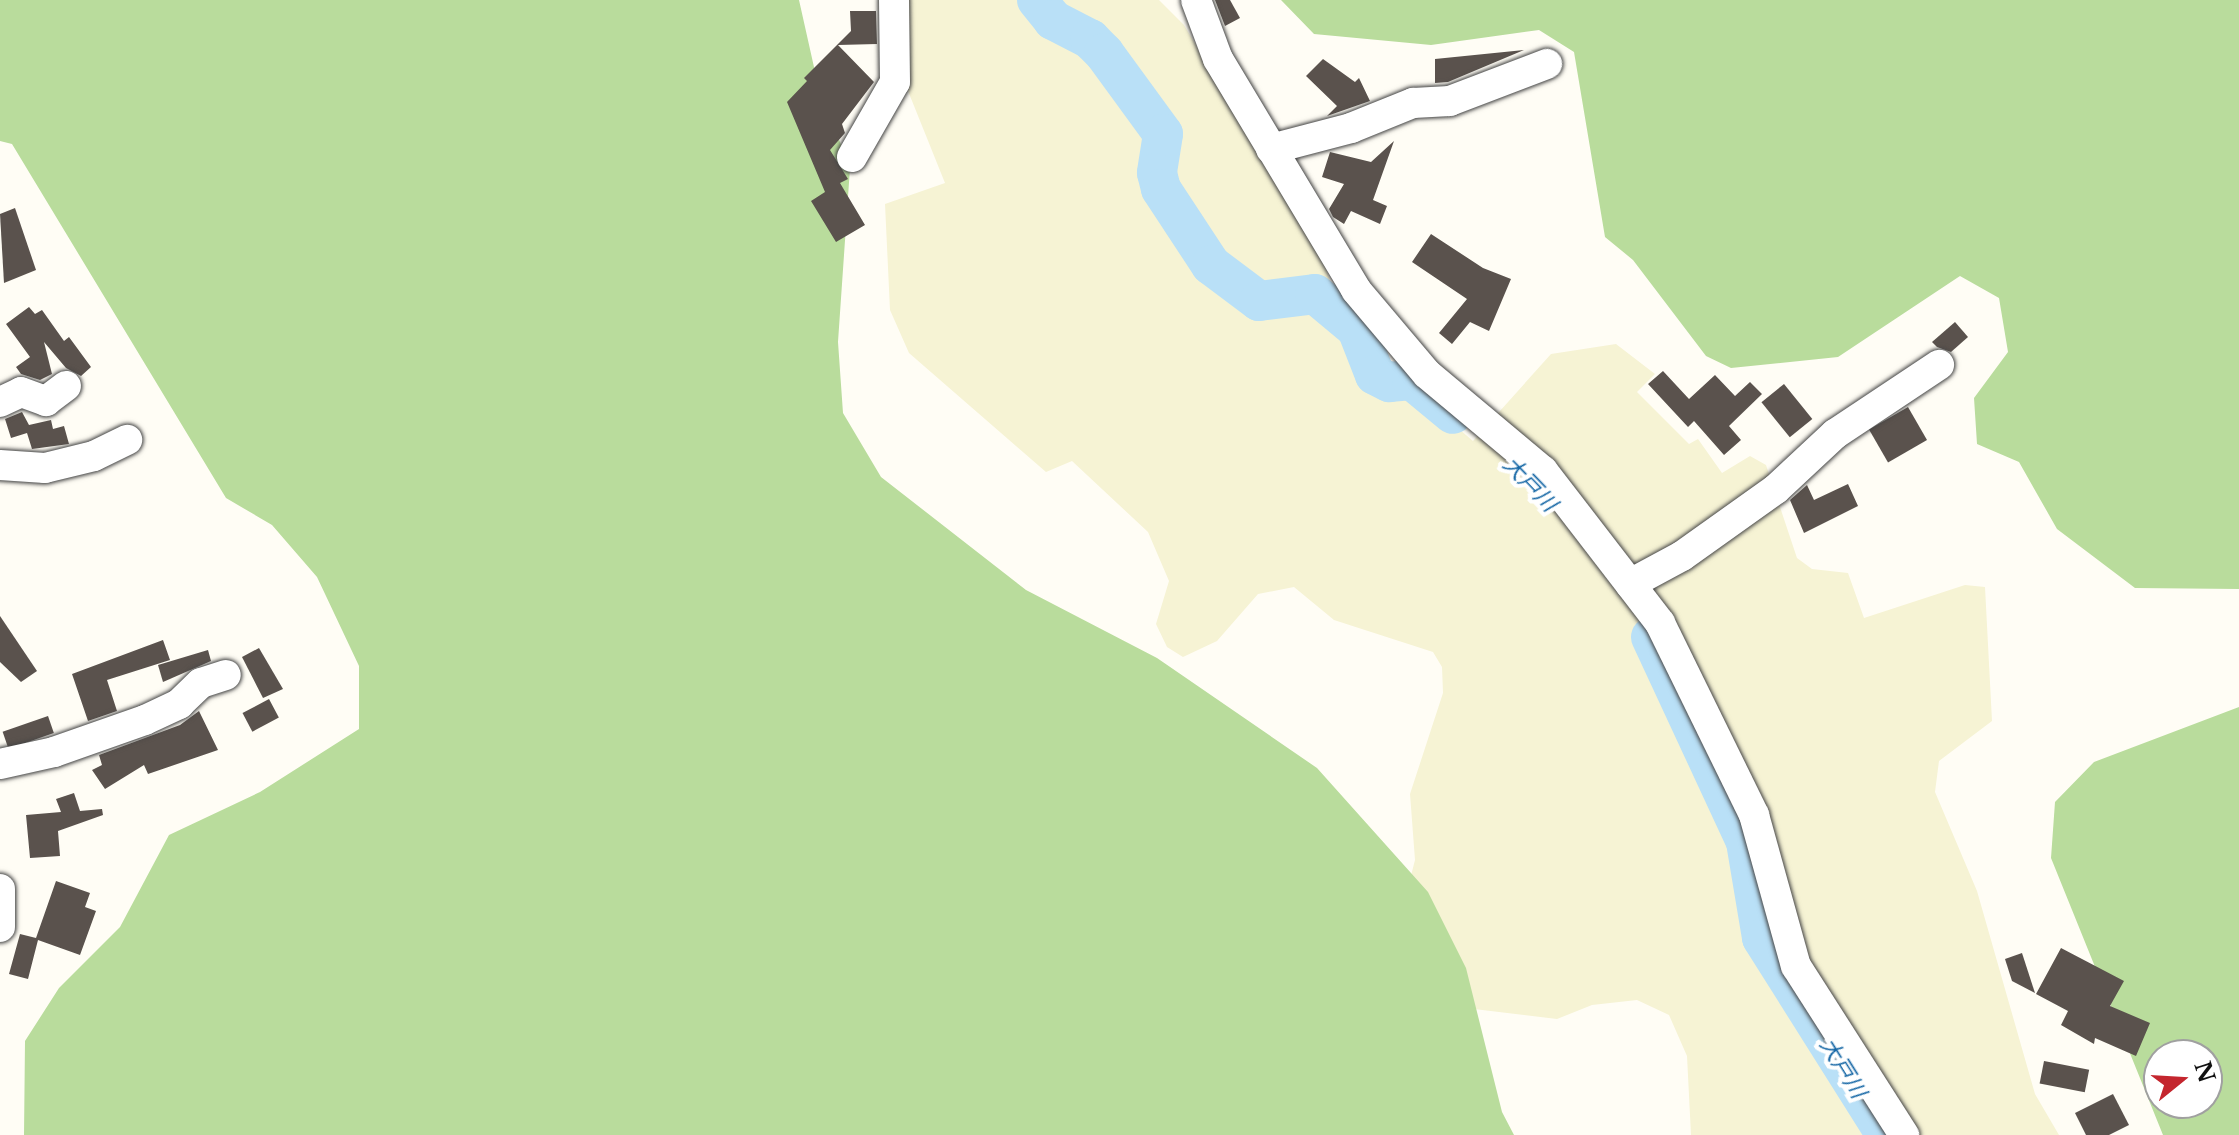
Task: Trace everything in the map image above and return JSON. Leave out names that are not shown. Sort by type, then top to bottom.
[{"type":"street","points":[[852,157],[895,82],[894,0]]},
{"type":"street","points":[[1196,0],[1218,59],[1356,290],[1427,374],[1543,471],[1660,623],[1754,815],[1796,966],[1904,1135]]},
{"type":"street","points":[[1271,149],[1351,128],[1413,103],[1450,101],[1547,64]]},
{"type":"street","points":[[1630,584],[1682,556],[1776,489],[1835,434],[1939,365]]},
{"type":"street","points":[[0,402],[21,392],[46,401],[66,386]]},
{"type":"street","points":[[0,465],[45,468],[94,456],[127,440]]},
{"type":"street","points":[[0,764],[54,752],[145,720],[179,704],[201,683],[226,675]]},
{"type":"street","points":[[0,889],[0,927]]},
{"type":"shaded area","points":[[903,0],[1159,0],[1184,25],[1324,263],[1336,299],[1333,317],[1355,334],[1367,373],[1378,383],[1410,387],[1473,441],[1551,354],[1616,344],[1655,374],[1637,392],[1689,444],[1698,439],[1722,473],[1750,456],[1766,465],[1797,558],[1812,569],[1848,573],[1864,618],[1965,585],[1985,587],[1992,721],[1939,761],[1935,792],[1977,891],[2035,1094],[2059,1135],[1691,1135],[1687,1056],[1669,1015],[1637,1000],[1592,1005],[1557,1019],[1474,1009],[1407,891],[1415,860],[1410,794],[1443,693],[1442,667],[1433,652],[1334,620],[1294,587],[1258,594],[1217,641],[1183,657],[1167,647],[1156,624],[1169,581],[1148,532],[1072,461],[1046,472],[909,353],[890,310],[885,204],[945,183],[904,81]]},
{"type":"green space","points":[[0,0],[799,0],[818,85],[850,168],[838,342],[843,413],[881,477],[1026,590],[1157,658],[1317,768],[1428,892],[1466,968],[1502,1112],[1514,1135],[24,1135],[25,1041],[59,988],[120,927],[169,835],[260,792],[359,729],[359,666],[317,577],[272,525],[226,498],[12,144],[0,141]]},
{"type":"green space","points":[[1281,0],[2239,0],[2239,589],[2135,588],[2057,529],[2019,462],[1977,444],[1974,398],[2008,352],[1999,298],[1960,276],[1838,357],[1731,368],[1706,356],[1633,260],[1605,237],[1574,52],[1539,30],[1431,45],[1314,34]]},
{"type":"green space","points":[[2239,707],[2239,1135],[2163,1135],[2157,1119],[2223,1119],[2223,1039],[2143,1039],[2143,1086],[2051,858],[2055,802],[2094,762]]},
{"type":"building","points":[[1215,0],[1230,0],[1240,18],[1225,26]]},
{"type":"building","points":[[850,11],[876,11],[877,44],[838,45],[874,82],[842,124],[845,133],[830,150],[848,179],[840,183],[865,225],[836,242],[811,201],[825,192],[787,102],[807,81],[804,78],[851,31]]},
{"type":"building","points":[[1524,50],[1448,82],[1435,83],[1435,59]]},
{"type":"building","points":[[1323,59],[1355,82],[1359,78],[1370,101],[1327,116],[1337,106],[1306,76]]},
{"type":"building","points":[[1394,141],[1373,200],[1387,206],[1380,224],[1351,211],[1344,224],[1333,217],[1329,209],[1344,184],[1322,177],[1330,152],[1371,162]]},
{"type":"building","points":[[15,208],[36,270],[4,283],[0,214]]},
{"type":"building","points":[[1431,234],[1483,268],[1511,279],[1489,331],[1470,322],[1452,344],[1439,333],[1467,299],[1412,262]]},
{"type":"building","points":[[29,307],[35,314],[42,310],[64,341],[69,337],[91,367],[81,376],[66,368],[44,342],[52,374],[40,380],[21,374],[16,367],[30,357],[6,324]]},
{"type":"building","points":[[1955,322],[1968,337],[1951,352],[1937,347],[1932,342]]},
{"type":"building","points":[[1663,371],[1689,399],[1715,375],[1735,396],[1750,382],[1762,394],[1729,426],[1741,440],[1724,455],[1694,421],[1688,427],[1648,384]]},
{"type":"building","points":[[1784,384],[1812,419],[1790,437],[1761,402]]},
{"type":"building","points":[[1908,407],[1927,440],[1888,462],[1869,430]]},
{"type":"building","points":[[22,412],[29,425],[51,420],[53,429],[64,426],[69,444],[32,449],[27,433],[11,438],[5,419]]},
{"type":"building","points":[[1848,484],[1858,506],[1804,533],[1790,500],[1807,485],[1814,500]]},
{"type":"building","points":[[0,616],[37,671],[21,682],[0,662]]},
{"type":"building","points":[[163,640],[170,660],[107,680],[117,711],[88,721],[72,674]]},
{"type":"building","points":[[259,648],[283,689],[263,698],[242,657]]},
{"type":"building","points":[[208,650],[211,661],[163,682],[158,665]]},
{"type":"building","points":[[269,699],[279,718],[252,732],[243,713]]},
{"type":"building","points":[[199,711],[218,750],[148,774],[144,765],[105,789],[92,770],[102,765],[99,755],[180,725]]},
{"type":"building","points":[[48,716],[54,733],[8,749],[3,732]]},
{"type":"building","points":[[74,793],[80,811],[102,809],[103,815],[58,831],[60,856],[30,858],[26,815],[61,812],[56,799]]},
{"type":"building","points":[[56,881],[90,893],[85,907],[96,911],[80,955],[38,940],[28,979],[9,974],[20,934],[36,938]]},
{"type":"building","points":[[2061,948],[2124,981],[2110,1006],[2150,1023],[2136,1056],[2095,1038],[2094,1044],[2061,1025],[2068,1011],[2036,994]]},
{"type":"building","points":[[2022,953],[2035,993],[2012,981],[2005,959]]},
{"type":"building","points":[[2044,1061],[2089,1070],[2085,1092],[2040,1084]]},
{"type":"building","points":[[2113,1094],[2129,1125],[2109,1135],[2086,1135],[2075,1113]]},
{"type":"waterway","name":"大戸川","points":[[1037,0],[1053,20],[1090,39],[1104,53],[1163,134],[1157,173],[1161,189],[1211,265],[1259,301],[1315,294],[1357,329],[1375,375],[1389,382],[1412,380],[1453,414]]},
{"type":"waterway","name":"大戸川","points":[[1651,637],[1746,842],[1762,938],[1886,1135]]}]
